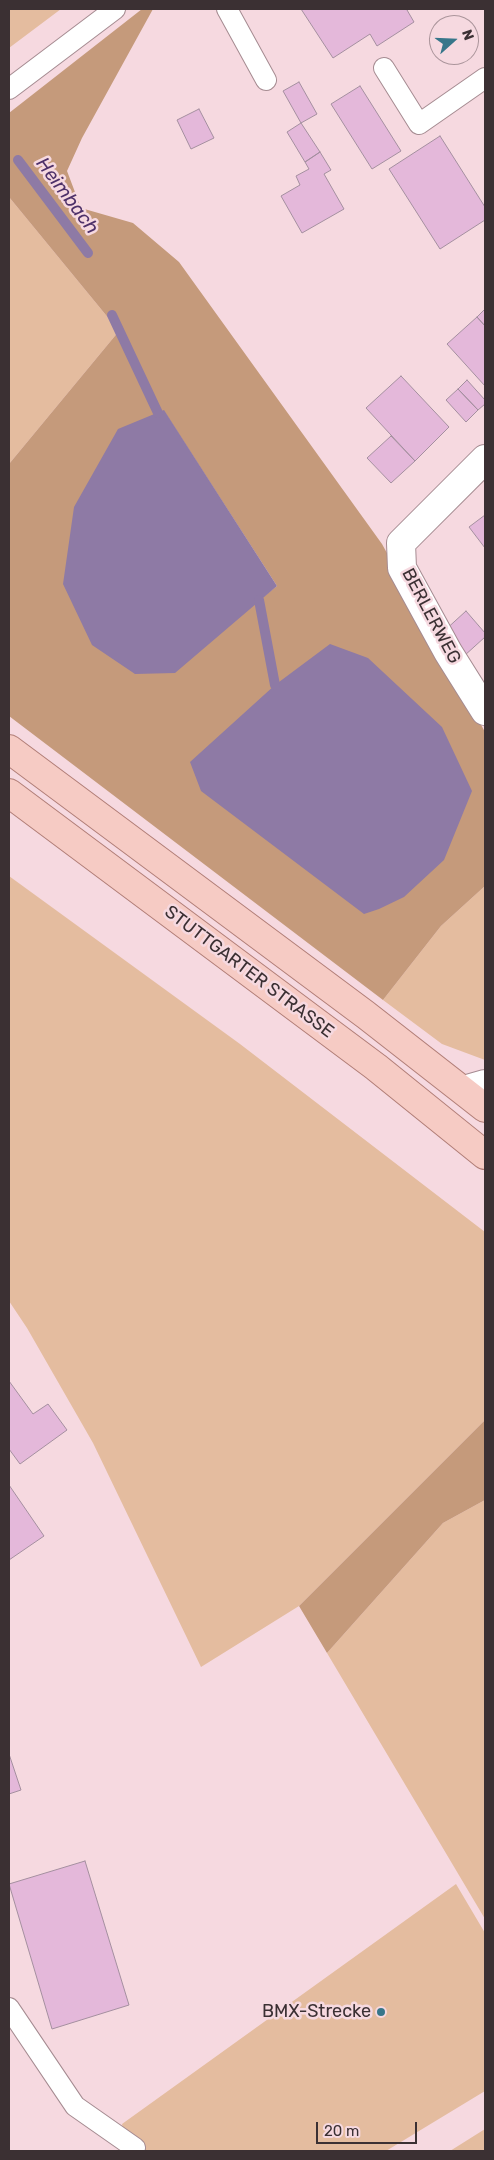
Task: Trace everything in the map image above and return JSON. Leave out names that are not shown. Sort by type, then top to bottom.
[{"type":"main road","name":"STUTTGARTER STRASSE","points":[[9,750],[475,1087],[485,1108]]},
{"type":"main road","name":"STUTTGARTER STRASSE","points":[[9,793],[376,1067],[485,1156]]},
{"type":"street","name":"BERLERWEG","points":[[485,459],[401,543],[402,568],[448,652],[485,711]]},
{"type":"lane","points":[[9,89],[115,9]]},
{"type":"lane","points":[[231,10],[266,80]]},
{"type":"lane","points":[[384,68],[419,124],[485,78]]},
{"type":"lane","points":[[9,2008],[75,2106],[135,2148]]},
{"type":"shaded area","points":[[9,9],[61,9],[9,48]]},
{"type":"shaded area","points":[[142,9],[153,9],[82,138],[67,171],[81,208],[133,223],[179,262],[382,544],[485,732],[485,886],[441,926],[383,1000],[9,716],[9,464],[119,331],[9,197],[9,113]],"holes":[[[164,411],[277,586],[259,600]]]},
{"type":"shaded area","points":[[9,197],[119,331],[9,464]]},
{"type":"shaded area","points":[[164,410],[277,586],[175,673],[135,674],[92,645],[63,584],[74,507],[118,429]]},
{"type":"shaded area","points":[[330,644],[368,658],[442,727],[472,791],[444,860],[404,897],[364,914],[201,791],[190,762],[275,685]]},
{"type":"shaded area","points":[[9,876],[240,1044],[485,1232],[485,1420],[299,1606],[201,1667],[93,1443],[27,1328],[9,1301]]},
{"type":"shaded area","points":[[485,886],[485,1060],[442,1044],[383,1000],[441,926]]},
{"type":"shaded area","points":[[485,1420],[485,1500],[443,1523],[327,1653],[299,1606]]},
{"type":"shaded area","points":[[485,1500],[485,1919],[327,1653],[443,1523]]},
{"type":"shaded area","name":"BMX-Strecke","points":[[456,1884],[485,1933],[485,2091],[386,2151],[128,2151],[122,2124]]},
{"type":"shaded area","points":[[485,2129],[485,2151],[450,2151]]},
{"type":"building","points":[[301,9],[410,9],[407,10],[414,22],[377,46],[370,34],[333,58]]},
{"type":"building","points":[[299,82],[317,114],[301,123],[283,91]]},
{"type":"building","points":[[360,86],[401,151],[372,169],[331,104]]},
{"type":"building","points":[[199,109],[214,138],[191,149],[177,120]]},
{"type":"building","points":[[301,123],[320,152],[305,162],[287,132]]},
{"type":"building","points":[[440,136],[485,207],[485,220],[440,249],[389,169]]},
{"type":"building","points":[[320,152],[331,170],[324,174],[344,209],[302,233],[281,196],[300,185],[296,176],[309,169],[305,162]]},
{"type":"building","points":[[485,309],[485,326],[477,317]]},
{"type":"building","points":[[477,317],[485,326],[485,386],[447,344]]},
{"type":"building","points":[[401,376],[449,427],[415,461],[366,408]]},
{"type":"building","points":[[467,380],[485,400],[485,404],[478,410],[458,389]]},
{"type":"building","points":[[458,389],[478,410],[466,422],[446,400]]},
{"type":"building","points":[[391,436],[415,461],[391,483],[367,458]]},
{"type":"building","points":[[485,515],[485,548],[469,527]]},
{"type":"building","points":[[466,611],[485,633],[485,637],[464,656],[443,632]]},
{"type":"building","points":[[9,1381],[33,1414],[48,1404],[67,1430],[20,1464],[9,1449]]},
{"type":"building","points":[[9,1485],[44,1536],[9,1560]]},
{"type":"building","points":[[9,1754],[21,1790],[9,1794]]},
{"type":"building","points":[[85,1861],[129,2005],[52,2029],[9,1884]]},
{"type":"waterway","name":"Heimbach","points":[[18,160],[88,253]]},
{"type":"waterway","name":"Heimbach","points":[[112,315],[158,413]]},
{"type":"waterway","name":"Heimbach","points":[[259,600],[275,685]]},
{"type":"place","name":"BMX-Strecke","points":[[381,2012]]}]
